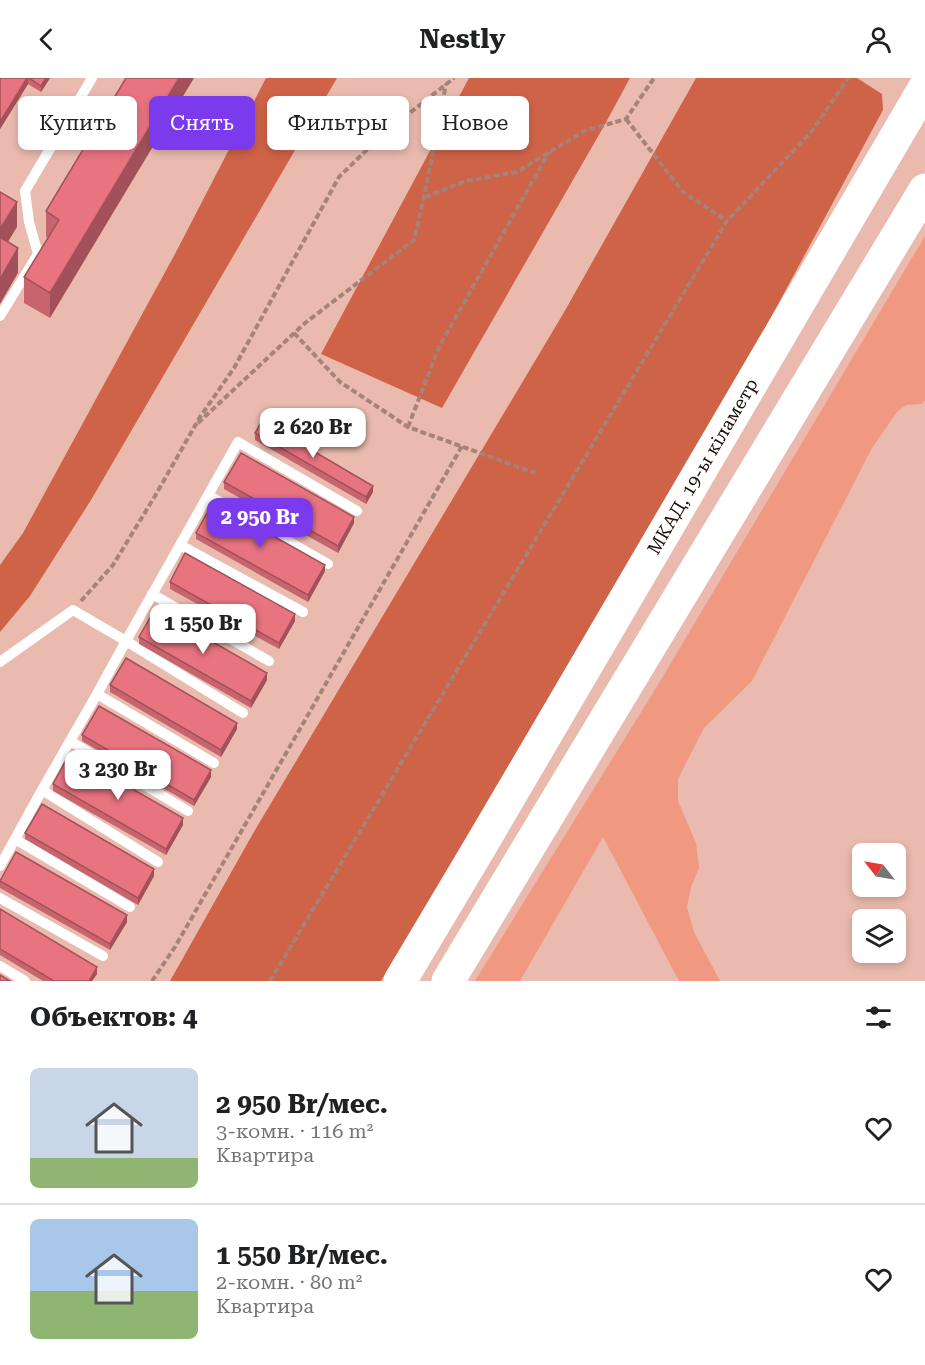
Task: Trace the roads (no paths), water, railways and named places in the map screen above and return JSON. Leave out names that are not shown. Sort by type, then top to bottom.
[{"type":"highway","name":"МКАД, 19-ы кіламетр","points":[[399,981],[480,847],[921,93]]},
{"type":"highway","points":[[448,981],[925,190]]},
{"type":"lane","points":[[0,316],[38,254],[28,222],[25,191],[92,78]]},
{"type":"lane","points":[[0,866],[238,442],[357,511]]},
{"type":"lane","points":[[208,495],[328,564]]},
{"type":"lane","points":[[180,545],[303,612]]},
{"type":"lane","points":[[152,594],[269,661]]},
{"type":"lane","points":[[0,662],[73,610],[243,713]]},
{"type":"lane","points":[[97,694],[214,763]]},
{"type":"lane","points":[[70,741],[188,811]]},
{"type":"lane","points":[[42,790],[158,862]]},
{"type":"lane","points":[[15,839],[130,907]]},
{"type":"lane","points":[[0,898],[103,957]]},
{"type":"lane","points":[[0,966],[25,981]]}]
